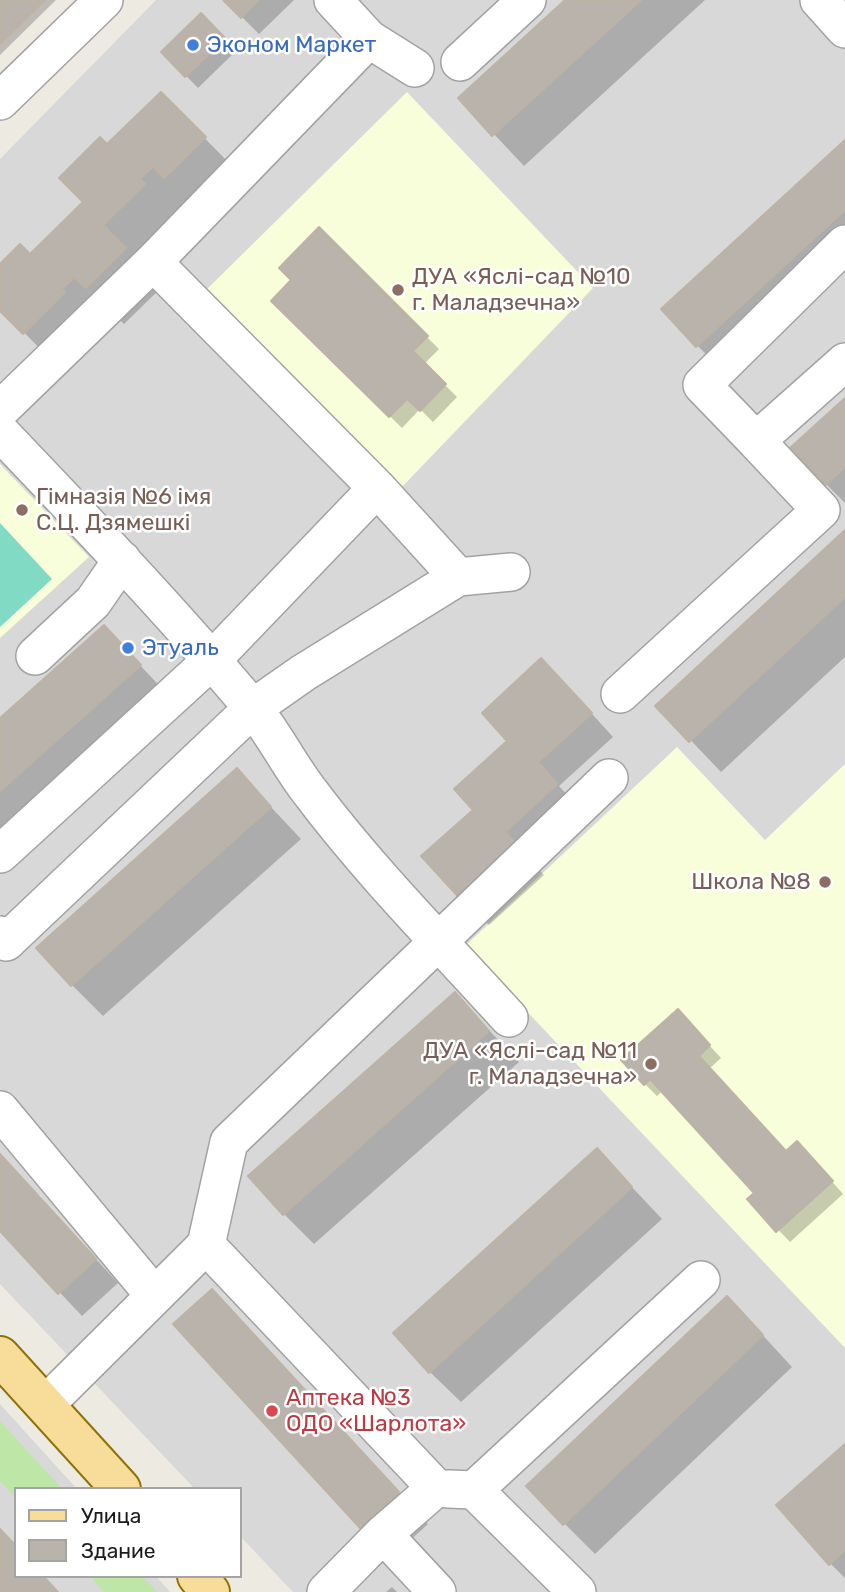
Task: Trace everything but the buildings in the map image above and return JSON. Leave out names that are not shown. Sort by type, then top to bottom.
[{"type":"main road","points":[[0,1356],[119,1487]]},
{"type":"main road","points":[[199,1578],[211,1592]]},
{"type":"street","points":[[0,101],[104,0]]},
{"type":"street","points":[[333,0],[369,39],[415,68]]},
{"type":"street","points":[[460,62],[527,0]]},
{"type":"street","points":[[0,410],[153,262],[369,39]]},
{"type":"street","points":[[620,694],[821,510],[702,385],[845,244]]},
{"type":"street","points":[[153,262],[377,488],[458,577]]},
{"type":"street","points":[[756,441],[845,362]]},
{"type":"street","points":[[0,432],[122,560],[212,660],[253,708],[310,792],[439,942],[509,1018]]},
{"type":"street","points":[[0,854],[212,660],[377,488]]},
{"type":"street","points":[[35,656],[93,602],[122,560]]},
{"type":"street","points":[[2,949],[253,708],[303,673],[458,577],[511,572]]},
{"type":"street","points":[[46,1404],[206,1245],[229,1142],[609,778]]},
{"type":"street","points":[[0,1110],[154,1295]]},
{"type":"street","points":[[206,1245],[436,1488],[474,1490],[577,1592]]},
{"type":"street","points":[[474,1490],[701,1280]]},
{"type":"street","points":[[326,1592],[383,1534],[436,1488]]},
{"type":"street","points":[[383,1534],[437,1592]]},
{"type":"shaded area","points":[[156,0],[845,0],[845,1592],[293,1592],[242,1538],[242,1487],[193,1487],[0,1284],[0,159]]},
{"type":"shaded area","name":"ДУА «Яслі-сад №10 г. Маладзечна»","points":[[407,92],[593,288],[400,489],[204,292]]},
{"type":"shaded area","name":"Гімназія №6 iмя С.Ц. Дзямешкi","points":[[0,464],[89,557],[0,638]]},
{"type":"shaded area","points":[[677,747],[765,840],[845,764],[845,1348],[465,946]]},
{"type":"shaded area","points":[[0,1404],[75,1487],[14,1487],[14,1578],[158,1578],[170,1592],[0,1592]]},
{"type":"green space","points":[[0,523],[52,579],[0,627]]},
{"type":"green space","points":[[0,1421],[60,1487],[14,1487],[14,1496],[0,1481]]},
{"type":"green space","points":[[92,1578],[144,1578],[157,1592],[104,1592]]},
{"type":"place","name":"Эконом Маркет","points":[[193,45]]},
{"type":"place","name":"ДУА «Яслі-сад №10 г. Маладзечна»","points":[[398,290]]},
{"type":"place","name":"Гімназія №6 iмя С.Ц. Дзямешкi","points":[[22,510]]},
{"type":"place","name":"Этуаль","points":[[128,648]]},
{"type":"place","name":"Школа №8","points":[[825,882]]},
{"type":"place","name":"ДУА «Яслі-сад №11 г. Маладзечна»","points":[[651,1064]]},
{"type":"place","name":"Аптека №3 ОДО «Шарлота»","points":[[272,1411]]}]
